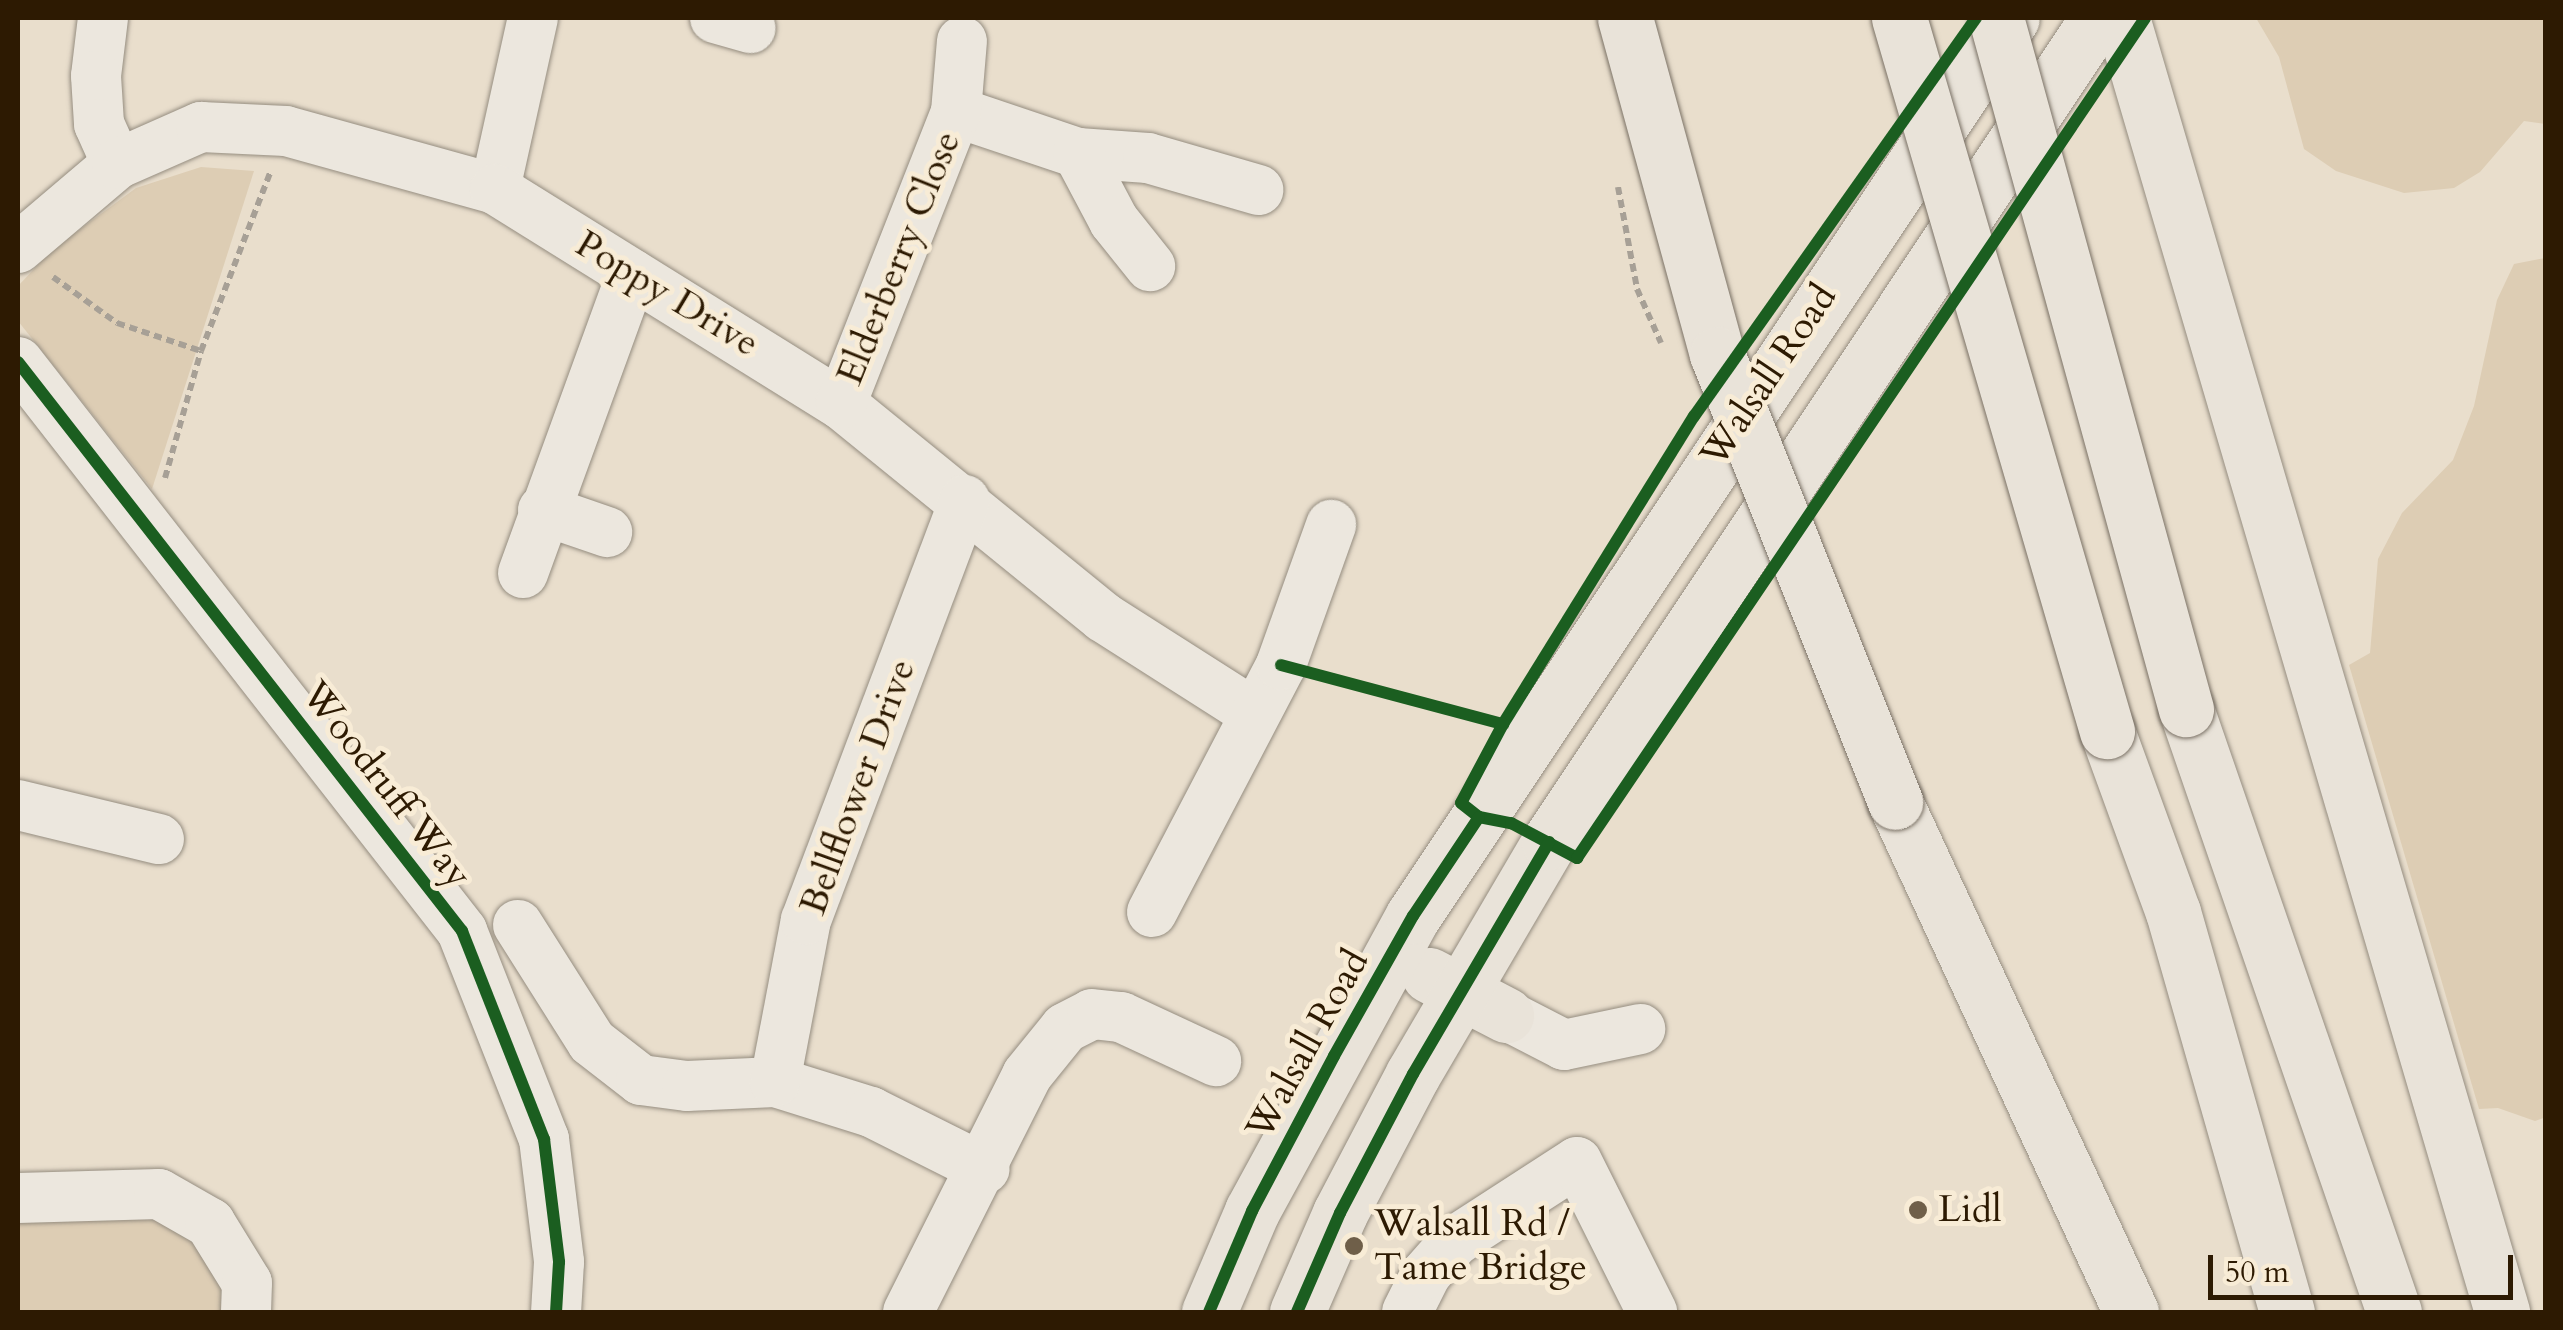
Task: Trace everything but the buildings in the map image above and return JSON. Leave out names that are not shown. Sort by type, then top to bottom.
[{"type":"main road","points":[[1626,18],[1717,354],[1895,802],[2131,1312]]},
{"type":"main road","points":[[1899,18],[2106,731],[2173,912],[2288,1312]]},
{"type":"main road","points":[[1996,18],[2186,709],[2394,1312]]},
{"type":"main road","name":"Walsall Road","points":[[1209,1312],[1252,1210],[1391,956],[1714,458],[2012,18]]},
{"type":"main road","name":"Walsall Road","points":[[1297,1312],[1340,1213],[1483,1003],[1692,620],[2098,18]]},
{"type":"main road","points":[[2122,18],[2311,675],[2504,1312]]},
{"type":"main road","points":[[1391,956],[1483,1003]]},
{"type":"street","points":[[103,18],[96,76],[99,124],[118,164]]},
{"type":"street","points":[[495,190],[533,18]]},
{"type":"street","name":"Elderberry Close","points":[[841,404],[956,112],[962,41]]},
{"type":"street","name":"Elderberry Close","points":[[956,112],[1078,154],[1148,158],[1258,190]]},
{"type":"street","name":"Poppy Drive","points":[[21,245],[118,164],[201,128],[286,131],[495,190],[841,404],[965,500],[1103,617],[1255,714]]},
{"type":"street","points":[[1078,154],[1114,221],[1150,266]]},
{"type":"street","points":[[522,573],[632,274]]},
{"type":"street","name":"Woodruff Way","points":[[18,362],[462,931],[544,1139],[559,1262],[556,1312]]},
{"type":"street","name":"Bellflower Drive","points":[[775,1082],[806,920],[965,500]]},
{"type":"street","points":[[543,510],[607,532]]},
{"type":"street","points":[[1152,912],[1281,665],[1331,525]]},
{"type":"street","points":[[18,804],[160,839]]},
{"type":"street","points":[[518,925],[592,1042],[615,1066],[641,1080],[687,1086],[775,1082],[870,1112],[985,1169]]},
{"type":"street","points":[[1483,1003],[1564,1045],[1640,1029]]},
{"type":"street","points":[[909,1312],[985,1169],[1041,1050],[1092,1014],[1121,1017],[1216,1061]]},
{"type":"street","points":[[1406,1312],[1426,1274],[1455,1241],[1576,1162],[1652,1312]]},
{"type":"street","points":[[18,1198],[159,1194],[210,1223],[247,1284],[246,1312]]},
{"type":"path","points":[[150,532],[202,352],[286,131]]},
{"type":"path","points":[[21,245],[63,289],[117,323],[202,352]]},
{"type":"shaded area","points":[[2256,18],[2545,18],[2545,124],[2524,121],[2480,172],[2454,188],[2404,193],[2336,171],[2304,149],[2279,57]]},
{"type":"shaded area","points":[[201,167],[254,171],[152,489],[18,321],[18,286],[52,250],[136,188]]},
{"type":"shaded area","points":[[2545,258],[2546,1117],[2535,1121],[2498,1108],[2479,1109],[2349,665],[2370,653],[2378,559],[2402,513],[2453,460],[2474,406],[2497,300],[2514,264]]},
{"type":"shaded area","points":[[156,1210],[208,1251],[235,1312],[18,1312],[18,1221]]},
{"type":"cycle path","points":[[1976,18],[1694,416],[1503,724],[1461,803],[1479,817],[1511,823],[1577,858],[2145,18]]},
{"type":"cycle path","points":[[18,362],[462,931],[544,1139],[559,1262],[556,1312]]},
{"type":"cycle path","points":[[1281,665],[1503,724]]},
{"type":"cycle path","points":[[1209,1312],[1252,1211],[1334,1056],[1413,916],[1479,817]]},
{"type":"cycle path","points":[[1297,1312],[1340,1213],[1413,1074],[1549,842]]},
{"type":"place","name":"Lidl","points":[[1918,1210]]},
{"type":"place","name":"Walsall Rd / Tame Bridge","points":[[1354,1246]]}]
